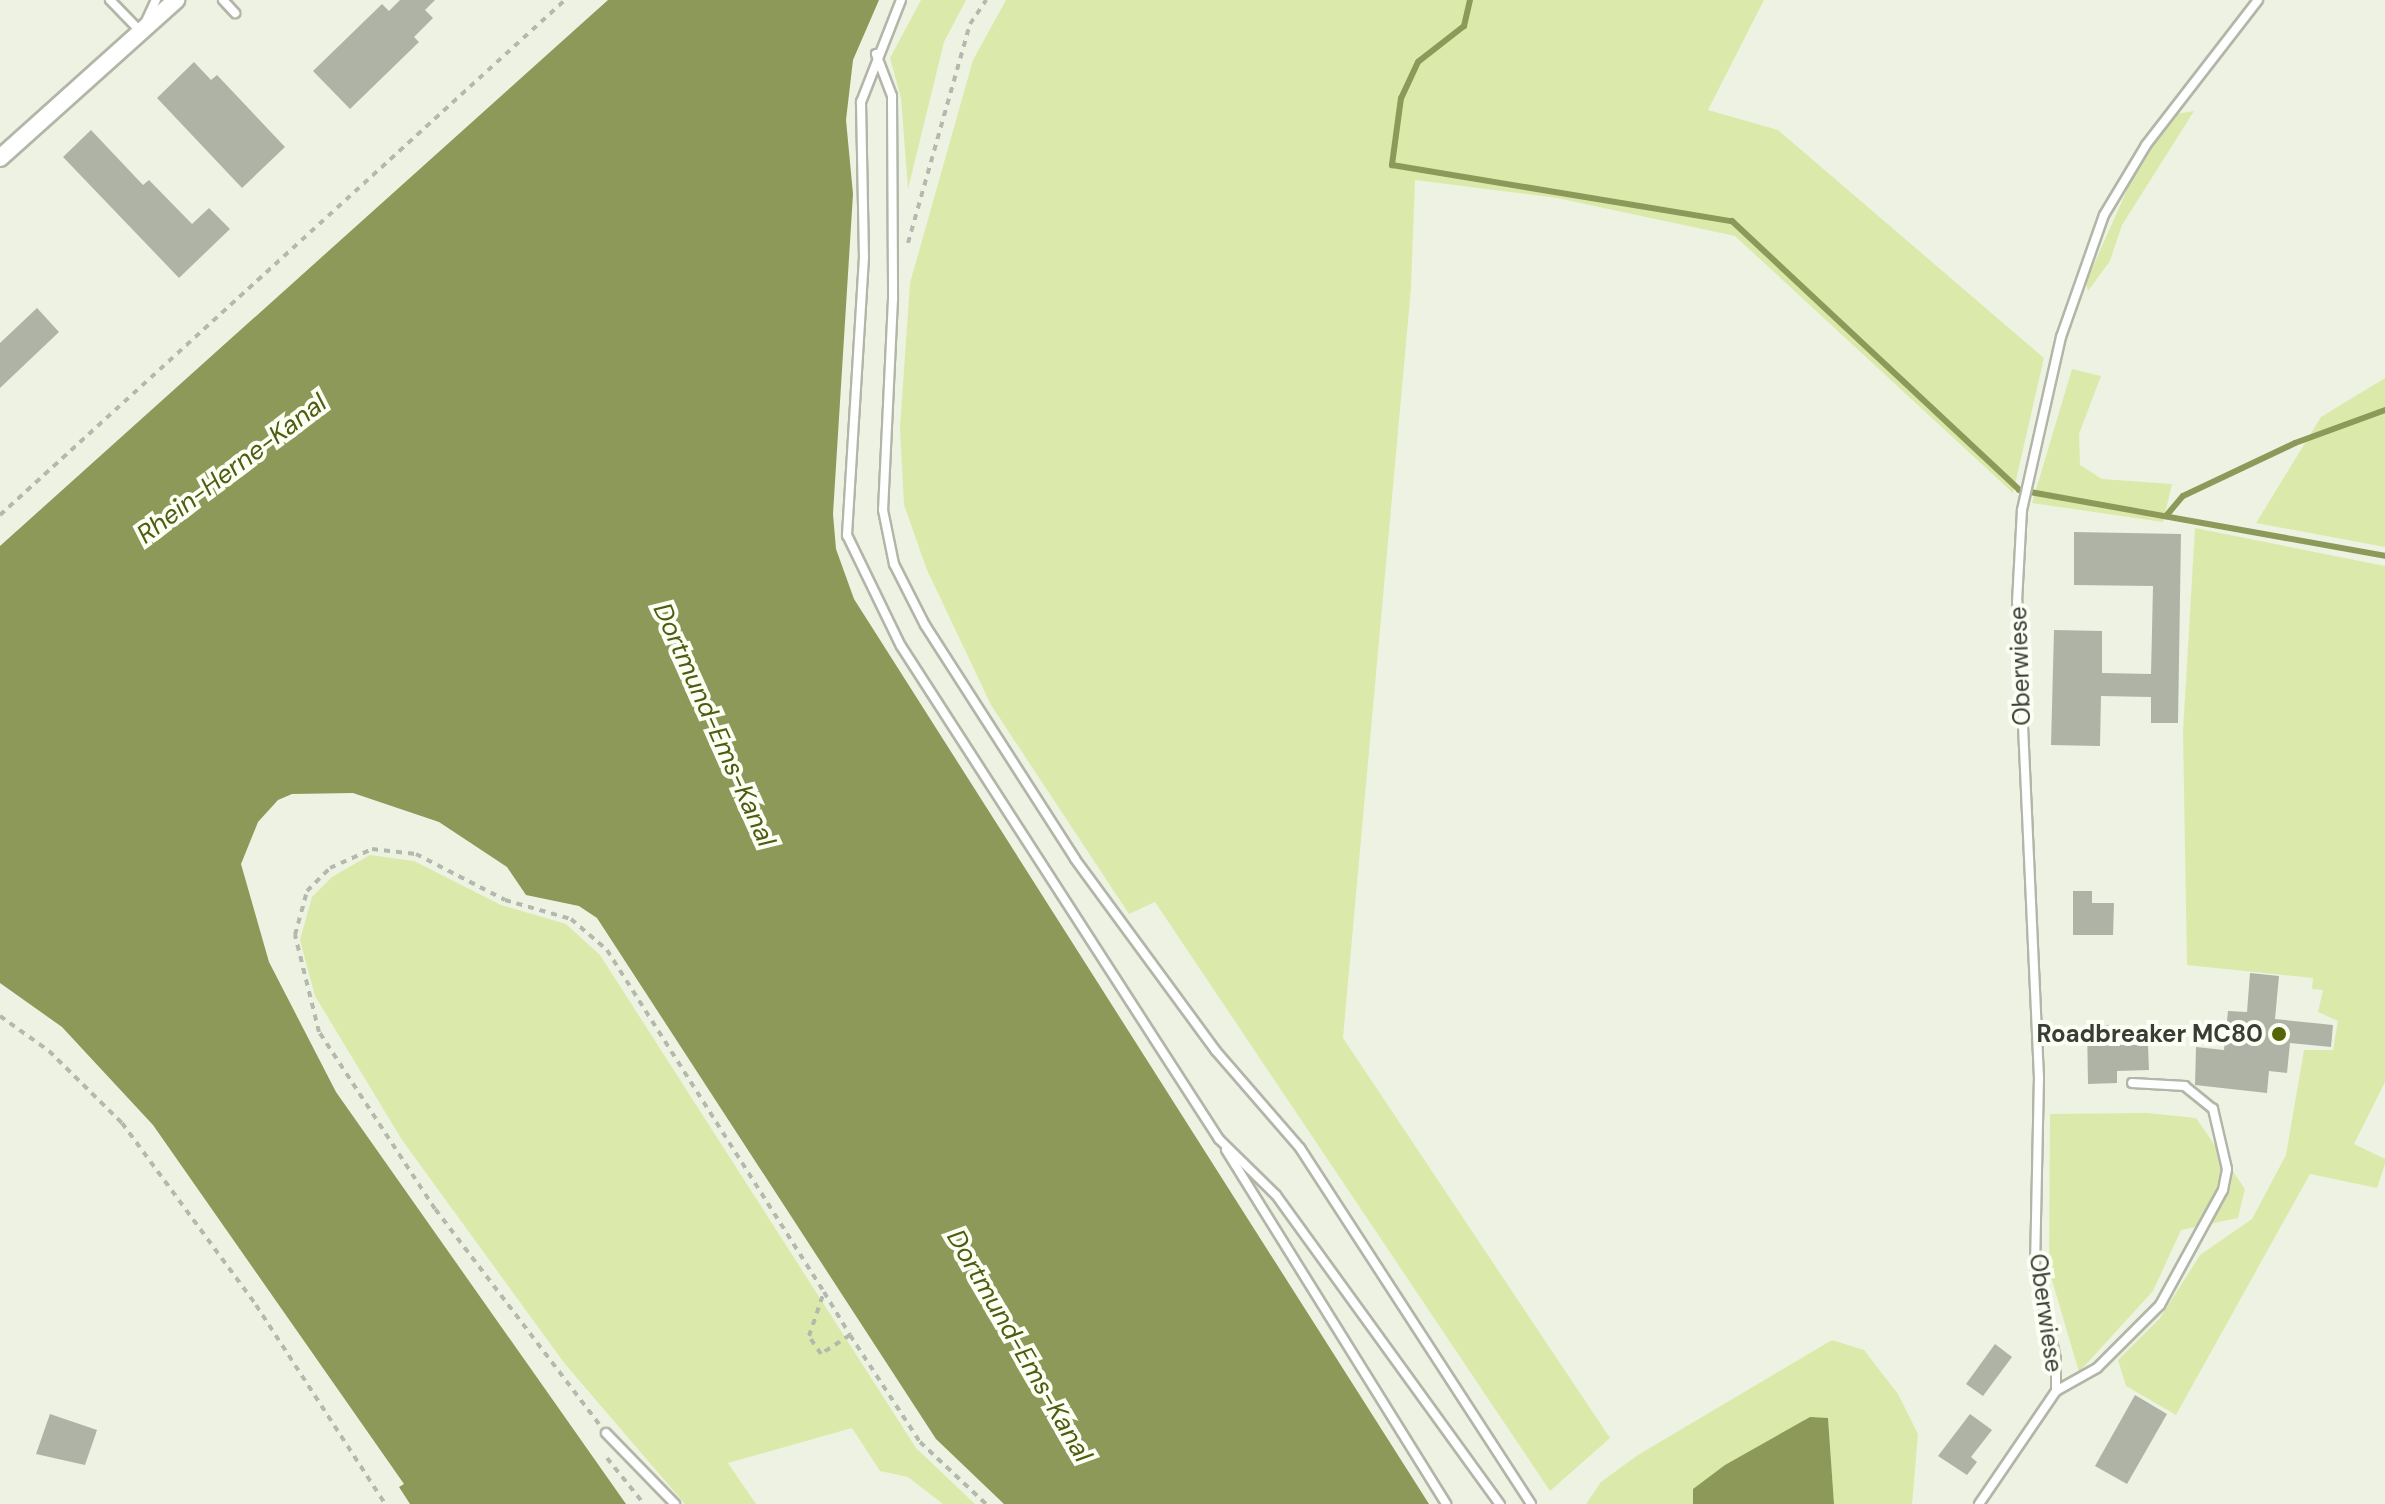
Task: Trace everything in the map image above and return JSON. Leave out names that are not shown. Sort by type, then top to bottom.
[{"type":"street","points":[[0,158],[176,0]]},
{"type":"lane","points":[[110,0],[141,32],[156,0]]},
{"type":"lane","points":[[223,0],[235,13]]},
{"type":"lane","points":[[901,0],[876,54],[861,102],[864,257],[847,535],[901,646],[1219,1139],[1446,1504]]},
{"type":"lane","name":"Oberwiese","points":[[2056,1391],[2056,1359],[2035,1267],[2039,1078],[2017,602],[2022,510],[2061,337],[2104,215],[2146,145],[2258,0]]},
{"type":"lane","points":[[876,54],[892,96],[893,299],[883,510],[903,585],[1075,859],[1216,1051],[1300,1148],[1531,1504]]},
{"type":"lane","name":"Oberwiese","points":[[1979,1504],[2056,1391],[2097,1368],[2160,1305],[2223,1190],[2227,1169],[2213,1109],[2185,1086],[2132,1083]]},
{"type":"lane","points":[[1219,1139],[1276,1195],[1500,1504]]},
{"type":"lane","points":[[606,1433],[640,1462],[675,1504]]},
{"type":"path","points":[[0,515],[565,0]]},
{"type":"path","points":[[906,253],[970,24],[986,0]]},
{"type":"path","points":[[606,1433],[435,1209],[319,1032],[295,935],[307,891],[330,868],[372,849],[416,854],[505,900],[571,919],[607,950],[920,1442],[986,1504]]},
{"type":"path","points":[[0,1016],[49,1051],[122,1123],[256,1305],[385,1504]]},
{"type":"path","points":[[824,1292],[809,1336],[821,1354],[850,1335]]},
{"type":"shaded area","points":[[921,0],[966,0],[944,42],[908,189],[901,98],[890,58]]},
{"type":"shaded area","points":[[1006,0],[1764,0],[1708,110],[1778,130],[2044,358],[2013,493],[1735,236],[1557,198],[1415,180],[1411,288],[1343,1038],[1610,1438],[1550,1491],[1155,902],[1129,914],[991,705],[927,570],[904,505],[900,428],[910,283],[973,60]]},
{"type":"shaded area","points":[[2194,111],[2122,225],[2110,261],[2088,291],[2086,282],[2135,172],[2171,115]]},
{"type":"shaded area","points":[[2072,369],[2101,376],[2079,434],[2080,465],[2102,479],[2172,484],[2163,522],[2032,503]]},
{"type":"shaded area","points":[[2385,378],[2385,547],[2256,523],[2321,417]]},
{"type":"shaded area","points":[[2195,528],[2385,566],[2385,1082],[2354,1144],[2385,1159],[2385,1164],[2377,1188],[2310,1174],[2176,1415],[2126,1386],[2118,1360],[2160,1318],[2200,1255],[2252,1219],[2286,1155],[2304,1050],[2333,1050],[2338,1021],[2318,1012],[2323,990],[2312,989],[2313,978],[2187,965],[2183,732]]},
{"type":"shaded area","points":[[370,855],[414,861],[501,905],[566,924],[600,955],[916,1448],[975,1504],[943,1504],[908,1477],[880,1471],[852,1428],[728,1463],[756,1504],[685,1504],[565,1364],[402,1140],[315,996],[300,940],[312,897],[332,877]]},
{"type":"shaded area","points":[[2147,1113],[2196,1118],[2245,1189],[2238,1218],[2181,1230],[2153,1291],[2079,1372],[2049,1270],[2050,1114]]},
{"type":"shaded area","points":[[1832,1340],[1864,1350],[1898,1394],[1918,1434],[1912,1504],[1834,1504],[1828,1419],[1694,1489],[1693,1504],[1586,1504],[1601,1482],[1638,1455]]},
{"type":"water","points":[[608,0],[879,0],[853,60],[846,120],[853,194],[833,514],[836,549],[854,599],[1429,1504],[1004,1504],[936,1439],[597,918],[579,906],[526,895],[507,867],[439,822],[353,793],[292,794],[278,800],[258,822],[241,864],[269,962],[336,1092],[626,1504],[410,1504],[399,1487],[404,1484],[153,1125],[62,1027],[0,983],[0,546]]},
{"type":"water","points":[[1810,1417],[1828,1418],[1834,1504],[1693,1504],[1693,1489],[1725,1465]]},
{"type":"building","points":[[400,0],[435,0],[425,10],[433,18],[414,37],[419,42],[350,109],[313,71],[382,4],[389,11]]},
{"type":"building","points":[[194,62],[211,80],[217,75],[285,147],[242,188],[157,98]]},
{"type":"building","points":[[91,130],[143,185],[149,180],[192,224],[209,208],[230,229],[179,278],[63,157]]},
{"type":"building","points":[[37,308],[59,332],[0,388],[0,343]]},
{"type":"building","points":[[2074,532],[2181,534],[2178,723],[2151,723],[2151,697],[2101,696],[2100,746],[2051,745],[2054,630],[2102,631],[2102,673],[2151,674],[2153,586],[2074,585]]},
{"type":"building","points":[[2073,891],[2092,891],[2092,903],[2114,903],[2113,935],[2073,935]]},
{"type":"building","name":"Roadbreaker MC80","points":[[2250,973],[2279,976],[2275,1019],[2333,1025],[2331,1047],[2290,1043],[2287,1073],[2269,1071],[2267,1093],[2195,1085],[2196,1047],[2224,1050],[2228,1011],[2247,1012]]},
{"type":"building","points":[[2087,1025],[2116,1025],[2116,1045],[2148,1045],[2149,1070],[2117,1071],[2117,1083],[2088,1084]]},
{"type":"building","points":[[1995,1344],[2012,1357],[1983,1396],[1966,1384]]},
{"type":"building","points":[[2135,1395],[2167,1414],[2127,1484],[2095,1466]]},
{"type":"building","points":[[50,1414],[97,1430],[85,1465],[36,1454]]},
{"type":"building","points":[[1970,1414],[1992,1430],[1971,1457],[1977,1462],[1967,1475],[1938,1456]]},
{"type":"waterway","points":[[1470,0],[1464,26],[1418,62],[1401,98],[1392,165],[1732,221],[2019,490],[2385,556]]},
{"type":"waterway","points":[[2166,516],[2183,496],[2295,443],[2385,410]]},
{"type":"place","name":"Roadbreaker MC80","points":[[2279,1034]]},
{"type":"water label","name":"Rhein-Herne-Kanal","points":[[232,469]]},
{"type":"water label","name":"Dortmund-Ems-Kanal","points":[[714,725]]},
{"type":"water label","name":"Dortmund-Ems-Kanal","points":[[1019,1346]]}]
